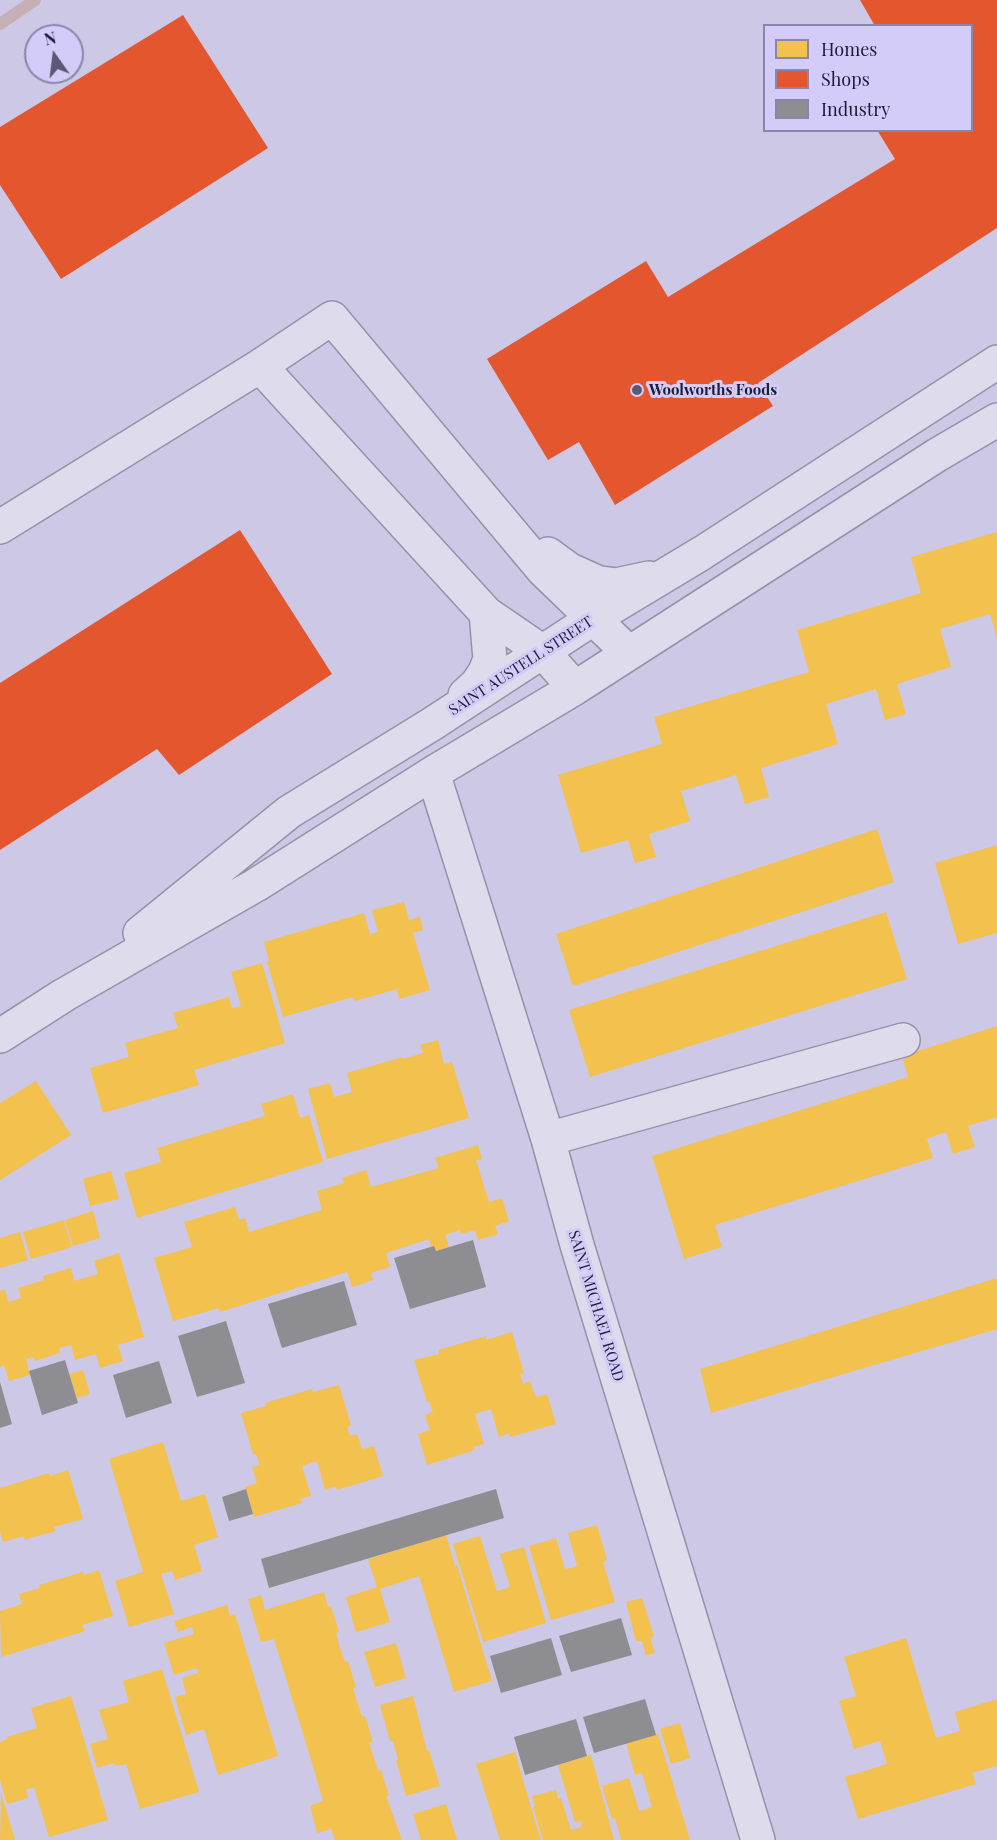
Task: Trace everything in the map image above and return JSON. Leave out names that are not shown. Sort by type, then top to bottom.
[{"type":"street","points":[[0,527],[260,366],[332,318],[543,570],[629,653]]},
{"type":"street","name":"SAINT AUSTELL STREET","points":[[64,995],[289,812],[432,724],[594,618],[702,553],[997,363]]},
{"type":"street","points":[[260,366],[486,613],[543,652],[575,688]]},
{"type":"street","name":"SAINT AUSTELL STREET","points":[[0,1036],[64,995],[256,885],[433,773],[575,688],[937,454],[997,420]]},
{"type":"street","points":[[499,516],[570,570],[599,583],[616,585],[658,576],[702,553]]},
{"type":"street","points":[[432,724],[469,692],[485,672],[490,659],[486,613]]},
{"type":"street","name":"SAINT MICHAEL ROAD","points":[[433,773],[548,1139],[580,1256],[758,1840]]},
{"type":"street","points":[[548,1139],[903,1040]]},
{"type":"building: Homes","points":[[997,532],[997,638],[990,614],[940,629],[951,667],[897,684],[906,714],[885,720],[876,689],[826,704],[838,744],[761,768],[769,797],[745,804],[736,775],[681,791],[690,821],[649,834],[656,857],[635,863],[628,840],[581,853],[558,775],[662,744],[654,717],[809,672],[797,630],[921,593],[911,557]]},
{"type":"building: Homes","points":[[877,829],[894,882],[573,986],[556,934]]},
{"type":"building: Homes","points":[[997,845],[997,933],[958,944],[935,863]]},
{"type":"building: Homes","points":[[404,902],[409,920],[420,917],[423,930],[413,933],[430,990],[399,999],[397,989],[355,1001],[353,997],[283,1017],[264,942],[364,913],[370,934],[378,932],[372,910]]},
{"type":"building: Homes","points":[[886,912],[907,979],[590,1077],[569,1010]]},
{"type":"building: Homes","points":[[262,963],[285,1043],[194,1070],[199,1085],[103,1113],[90,1068],[129,1057],[125,1043],[178,1028],[173,1013],[229,997],[232,1008],[241,1006],[231,972]]},
{"type":"building: Homes","points":[[997,1026],[997,1117],[968,1126],[975,1147],[953,1154],[946,1132],[927,1139],[933,1158],[715,1225],[722,1247],[684,1259],[652,1156],[908,1077],[902,1056]]},
{"type":"building: Homes","points":[[438,1040],[444,1064],[452,1062],[469,1118],[327,1159],[308,1089],[330,1083],[334,1097],[352,1092],[347,1073],[423,1053],[420,1045]]},
{"type":"building: Homes","points":[[36,1081],[71,1135],[0,1180],[0,1103]]},
{"type":"building: Homes","points":[[293,1094],[300,1118],[309,1115],[323,1162],[137,1218],[124,1173],[161,1162],[157,1148],[265,1116],[261,1104]]},
{"type":"building: Homes","points":[[478,1145],[482,1159],[476,1160],[489,1202],[502,1198],[509,1221],[495,1226],[498,1234],[478,1240],[475,1230],[461,1234],[460,1230],[445,1235],[449,1247],[436,1251],[434,1246],[431,1247],[429,1239],[386,1253],[390,1267],[371,1273],[373,1280],[352,1287],[347,1272],[220,1312],[219,1308],[173,1321],[154,1258],[192,1247],[184,1222],[235,1207],[239,1220],[245,1218],[249,1232],[322,1210],[317,1191],[344,1183],[342,1178],[366,1170],[371,1187],[439,1168],[435,1158]]},
{"type":"building: Homes","points":[[111,1171],[119,1199],[90,1206],[83,1179]]},
{"type":"building: Homes","points":[[93,1211],[100,1238],[73,1246],[65,1220]]},
{"type":"building: Homes","points":[[64,1220],[72,1247],[31,1259],[23,1232]]},
{"type":"building: Homes","points":[[20,1232],[28,1260],[0,1268],[0,1238]]},
{"type":"building: Homes","points":[[119,1253],[144,1337],[118,1345],[123,1361],[100,1368],[96,1354],[75,1360],[71,1345],[59,1348],[60,1353],[35,1361],[33,1357],[26,1359],[30,1375],[9,1381],[4,1365],[0,1367],[0,1291],[5,1289],[8,1302],[21,1298],[18,1288],[44,1280],[43,1276],[71,1268],[74,1281],[98,1274],[94,1261]]},
{"type":"building: Homes","points":[[997,1278],[997,1329],[711,1413],[700,1369]]},
{"type":"building: Homes","points":[[512,1332],[524,1373],[520,1374],[523,1384],[530,1381],[536,1397],[547,1394],[556,1424],[510,1437],[509,1433],[499,1437],[491,1409],[475,1414],[484,1444],[473,1447],[475,1450],[427,1465],[418,1434],[430,1430],[425,1415],[433,1412],[429,1401],[427,1402],[414,1360],[439,1354],[438,1350],[486,1336],[486,1340]]},
{"type":"building: Homes","points":[[83,1370],[90,1394],[77,1398],[69,1374]]},
{"type":"building: Homes","points":[[339,1385],[351,1425],[347,1427],[350,1436],[357,1434],[362,1449],[374,1446],[383,1476],[337,1490],[336,1486],[325,1490],[317,1461],[302,1466],[311,1496],[300,1499],[302,1503],[254,1517],[245,1487],[257,1483],[252,1467],[260,1465],[256,1454],[253,1454],[241,1413],[312,1389],[313,1392]]},
{"type":"building: Homes","points":[[163,1442],[181,1501],[205,1494],[218,1537],[194,1545],[202,1571],[175,1580],[172,1571],[161,1574],[174,1614],[129,1627],[115,1581],[143,1572],[109,1459]]},
{"type":"building: Homes","points":[[68,1470],[83,1519],[54,1527],[56,1531],[25,1540],[24,1536],[3,1542],[0,1532],[0,1488],[49,1473],[50,1476]]},
{"type":"building: Homes","points":[[597,1525],[607,1560],[603,1562],[615,1602],[551,1620],[529,1546],[556,1538],[565,1569],[572,1568],[577,1566],[568,1533]]},
{"type":"building: Homes","points":[[446,1535],[492,1681],[454,1692],[419,1576],[380,1589],[390,1622],[356,1632],[346,1597],[377,1587],[368,1559]]},
{"type":"building: Homes","points":[[480,1536],[497,1591],[510,1587],[500,1554],[524,1547],[546,1623],[483,1642],[453,1544]]},
{"type":"building: Homes","points":[[99,1570],[113,1616],[82,1625],[85,1631],[1,1657],[0,1611],[22,1604],[19,1594],[40,1588],[39,1585],[83,1572],[84,1575]]},
{"type":"building: Homes","points":[[324,1592],[328,1607],[331,1606],[339,1632],[336,1633],[340,1648],[345,1662],[348,1661],[356,1687],[353,1688],[357,1701],[362,1717],[365,1716],[373,1742],[369,1742],[378,1771],[381,1770],[389,1796],[386,1796],[402,1840],[335,1840],[331,1829],[317,1833],[310,1806],[323,1801],[315,1773],[274,1639],[261,1642],[248,1599],[261,1595],[265,1610]]},
{"type":"building: Homes","points":[[642,1598],[654,1636],[650,1638],[655,1653],[646,1655],[642,1641],[636,1641],[626,1602]]},
{"type":"building: Homes","points":[[227,1605],[230,1616],[235,1614],[278,1756],[218,1775],[204,1729],[186,1735],[175,1697],[186,1694],[182,1678],[198,1673],[197,1668],[174,1675],[164,1643],[194,1634],[192,1627],[178,1632],[174,1621]]},
{"type":"building: Homes","points":[[906,1638],[936,1738],[960,1731],[955,1712],[997,1699],[997,1766],[972,1773],[976,1784],[858,1819],[845,1777],[887,1764],[880,1741],[854,1749],[839,1701],[856,1696],[844,1657]]},
{"type":"building: Homes","points":[[396,1643],[406,1678],[375,1687],[364,1652]]},
{"type":"building: Homes","points":[[162,1669],[199,1792],[140,1809],[126,1764],[116,1766],[114,1763],[97,1768],[90,1744],[108,1739],[99,1710],[129,1702],[123,1681]]},
{"type":"building: Homes","points":[[71,1696],[108,1820],[49,1837],[34,1787],[26,1790],[28,1798],[7,1804],[0,1780],[0,1742],[8,1739],[7,1737],[37,1728],[31,1708]]},
{"type":"building: Homes","points":[[413,1696],[427,1751],[429,1750],[440,1786],[406,1796],[393,1741],[390,1741],[380,1705]]},
{"type":"building: Homes","points":[[680,1723],[690,1758],[671,1764],[660,1729]]},
{"type":"building: Homes","points":[[658,1734],[690,1840],[621,1840],[602,1786],[629,1778],[639,1811],[652,1807],[642,1773],[635,1775],[626,1743]]},
{"type":"building: Homes","points":[[515,1752],[541,1840],[500,1840],[476,1764]]},
{"type":"building: Homes","points":[[591,1755],[614,1840],[543,1840],[532,1796],[556,1790],[558,1799],[561,1798],[571,1830],[582,1827],[581,1821],[575,1822],[558,1765]]},
{"type":"building: Homes","points":[[1,1792],[15,1840],[0,1840]]},
{"type":"building: Homes","points":[[446,1804],[457,1840],[421,1840],[413,1814]]},
{"type":"building: Shops","points":[[860,0],[997,0],[997,228],[758,383],[773,406],[615,505],[579,442],[548,460],[487,359],[646,261],[668,297],[895,159],[878,132],[973,132],[973,24],[874,24]]},
{"type":"building: Shops","points":[[183,15],[268,148],[61,279],[0,185],[0,127],[70,84],[84,84],[84,76]]},
{"type":"building: Shops","points":[[240,530],[332,674],[179,775],[157,749],[0,850],[0,683]]},
{"type":"building: Industry","points":[[473,1240],[486,1287],[410,1309],[394,1258],[434,1246],[436,1251]]},
{"type":"building: Industry","points":[[344,1281],[357,1325],[282,1348],[268,1304]]},
{"type":"building: Industry","points":[[226,1321],[245,1383],[197,1397],[178,1336]]},
{"type":"building: Industry","points":[[65,1360],[78,1403],[42,1415],[29,1371]]},
{"type":"building: Industry","points":[[159,1361],[172,1403],[126,1418],[113,1375]]},
{"type":"building: Industry","points":[[0,1382],[12,1424],[0,1428]]},
{"type":"building: Industry","points":[[246,1489],[253,1514],[229,1521],[222,1497]]},
{"type":"building: Industry","points":[[496,1489],[504,1518],[269,1588],[261,1559]]},
{"type":"building: Industry","points":[[621,1618],[632,1655],[571,1672],[559,1636]]},
{"type":"building: Industry","points":[[551,1638],[562,1675],[501,1693],[490,1656]]},
{"type":"building: Industry","points":[[645,1699],[656,1735],[594,1753],[583,1717]]},
{"type":"building: Industry","points":[[576,1719],[587,1756],[525,1775],[514,1737]]},
{"type":"waterway","points":[[0,24],[35,0]]},
{"type":"place","name":"Woolworths Foods","points":[[637,390]]}]
